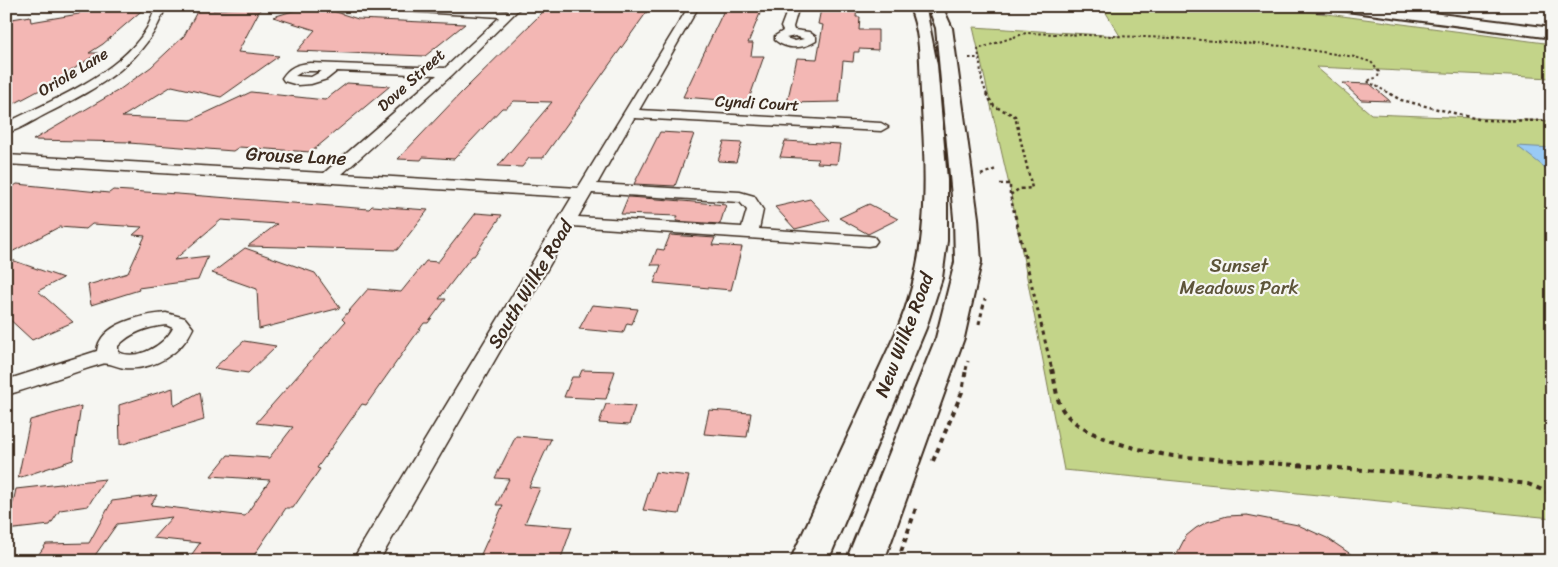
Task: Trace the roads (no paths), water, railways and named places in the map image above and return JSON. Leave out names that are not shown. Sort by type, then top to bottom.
[{"type":"main road","name":"New Wilke Road","points":[[809,561],[905,344],[926,290],[932,262],[936,228],[936,170],[923,24],[916,6]]},
{"type":"main road","name":"New Wilke Road","points":[[865,561],[950,338],[968,262],[966,218],[944,28],[935,6]]},
{"type":"main road","points":[[1339,6],[1552,33]]},
{"type":"street","name":"Oriole Lane","points":[[6,129],[91,83],[127,58],[151,31],[161,6]]},
{"type":"street","points":[[372,6],[512,10]]},
{"type":"street","name":"South Wilke Road","points":[[365,561],[694,6]]},
{"type":"street","points":[[790,33],[787,27],[794,6]]},
{"type":"street","name":"Dove Street","points":[[328,178],[448,72],[512,10]]},
{"type":"street","points":[[329,69],[448,72]]},
{"type":"street","name":"Cyndi Court","points":[[631,114],[882,127]]},
{"type":"street","name":"Grouse Lane","points":[[6,159],[328,178],[740,197],[748,199],[755,210],[749,234]]},
{"type":"street","points":[[567,221],[868,241]]},
{"type":"street","points":[[6,388],[107,355]]},
{"type":"water","points":[[1517,146],[1552,148],[1552,173]]},
{"type":"park label","name":"Sunset Meadows Park","points":[[1239,276]]}]
